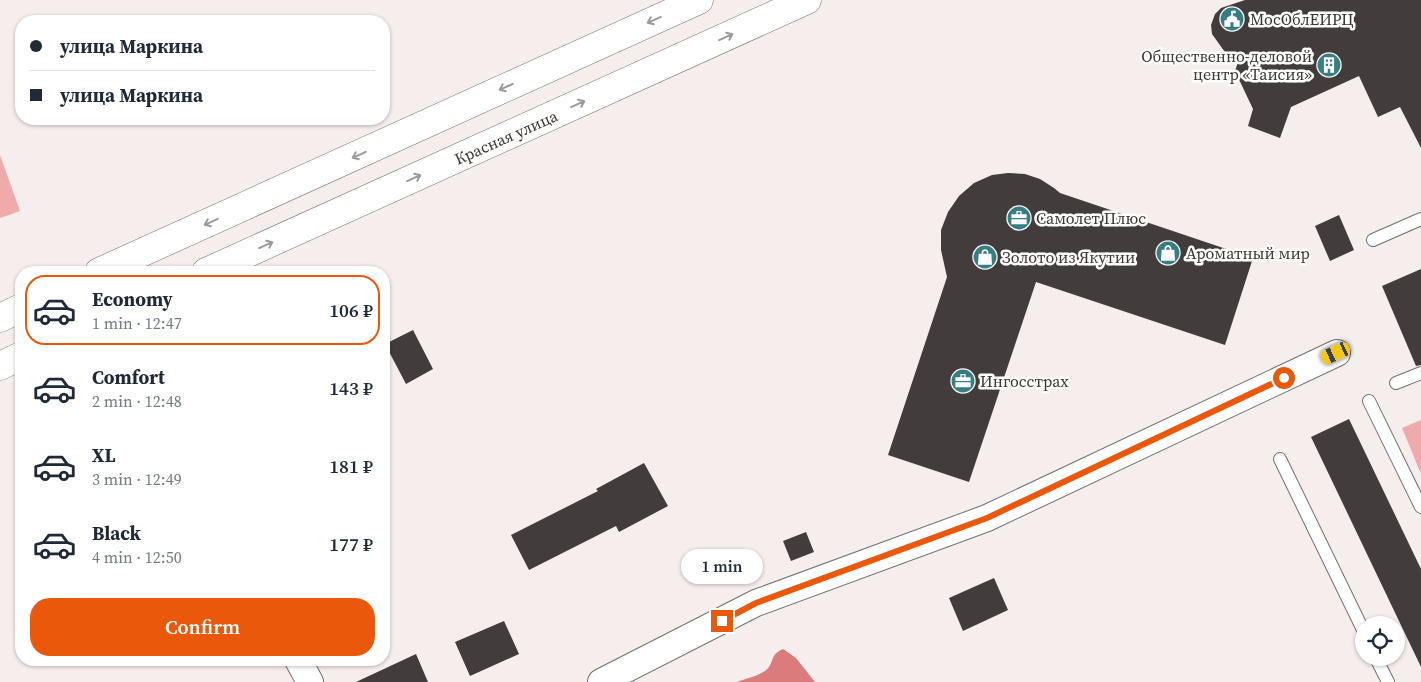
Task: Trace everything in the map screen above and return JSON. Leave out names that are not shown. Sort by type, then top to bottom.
[{"type":"highway","points":[[112,266],[699,0]]},
{"type":"highway","name":"Красная улица","points":[[219,266],[807,0]]},
{"type":"highway","points":[[0,318],[15,311]]},
{"type":"highway","points":[[0,366],[15,359]]},
{"type":"street","points":[[602,682],[756,603],[987,518],[1336,353]]},
{"type":"street","points":[[301,666],[310,682]]},
{"type":"lane","points":[[1374,240],[1421,218]]},
{"type":"lane","points":[[1396,383],[1421,373]]},
{"type":"lane","points":[[1369,401],[1421,507]]},
{"type":"lane","points":[[1280,459],[1356,616]]},
{"type":"lane","points":[[1380,666],[1388,682]]},
{"type":"shaded area","points":[[0,155],[20,211],[0,218]]},
{"type":"shaded area","points":[[1421,420],[1421,474],[1402,428]]},
{"type":"shaded area","points":[[783,649],[796,658],[815,682],[737,682],[758,675],[766,670],[775,655]]},
{"type":"building","name":"Общественно-деловой центр «Таисия»","points":[[1245,0],[1421,0],[1421,148],[1400,107],[1378,117],[1359,76],[1291,107],[1280,138],[1248,126],[1253,109],[1235,71],[1239,59],[1227,55],[1212,34],[1211,25],[1215,14],[1221,8]]},
{"type":"building","points":[[1008,173],[1025,174],[1040,179],[1060,193],[1253,258],[1225,345],[1036,282],[969,482],[888,455],[947,277],[941,250],[941,230],[948,212],[959,196],[974,183],[992,175]]},
{"type":"building","points":[[1339,215],[1354,250],[1330,261],[1315,226]]},
{"type":"building","points":[[1421,269],[1421,365],[1416,366],[1382,286]]},
{"type":"building","points":[[413,330],[433,369],[406,384],[390,354],[390,342]]},
{"type":"building","points":[[1349,419],[1421,569],[1421,667],[1405,634],[1405,616],[1397,616],[1311,437]]},
{"type":"building","points":[[644,463],[668,506],[619,532],[616,526],[529,570],[511,535],[598,491],[596,489]]},
{"type":"building","points":[[806,532],[814,552],[791,561],[783,541]]},
{"type":"building","points":[[994,578],[1008,610],[963,631],[949,598]]},
{"type":"building","points":[[504,621],[519,654],[470,676],[455,642]]},
{"type":"building","points":[[416,654],[428,682],[356,682]]},
{"type":"place","name":"МосОблЕИРЦ","points":[[1232,19]]},
{"type":"place","name":"Общественно-деловой центр «Таисия»","points":[[1329,65]]},
{"type":"place","name":"Самолет Плюс","points":[[1019,218]]},
{"type":"place","name":"Ароматный мир","points":[[1168,253]]},
{"type":"place","name":"Золото из Якутии","points":[[985,257]]},
{"type":"place","name":"Ингосстрах","points":[[963,381]]},
{"type":"route","points":[[722,621],[756,603],[987,518],[1284,378]]}]
